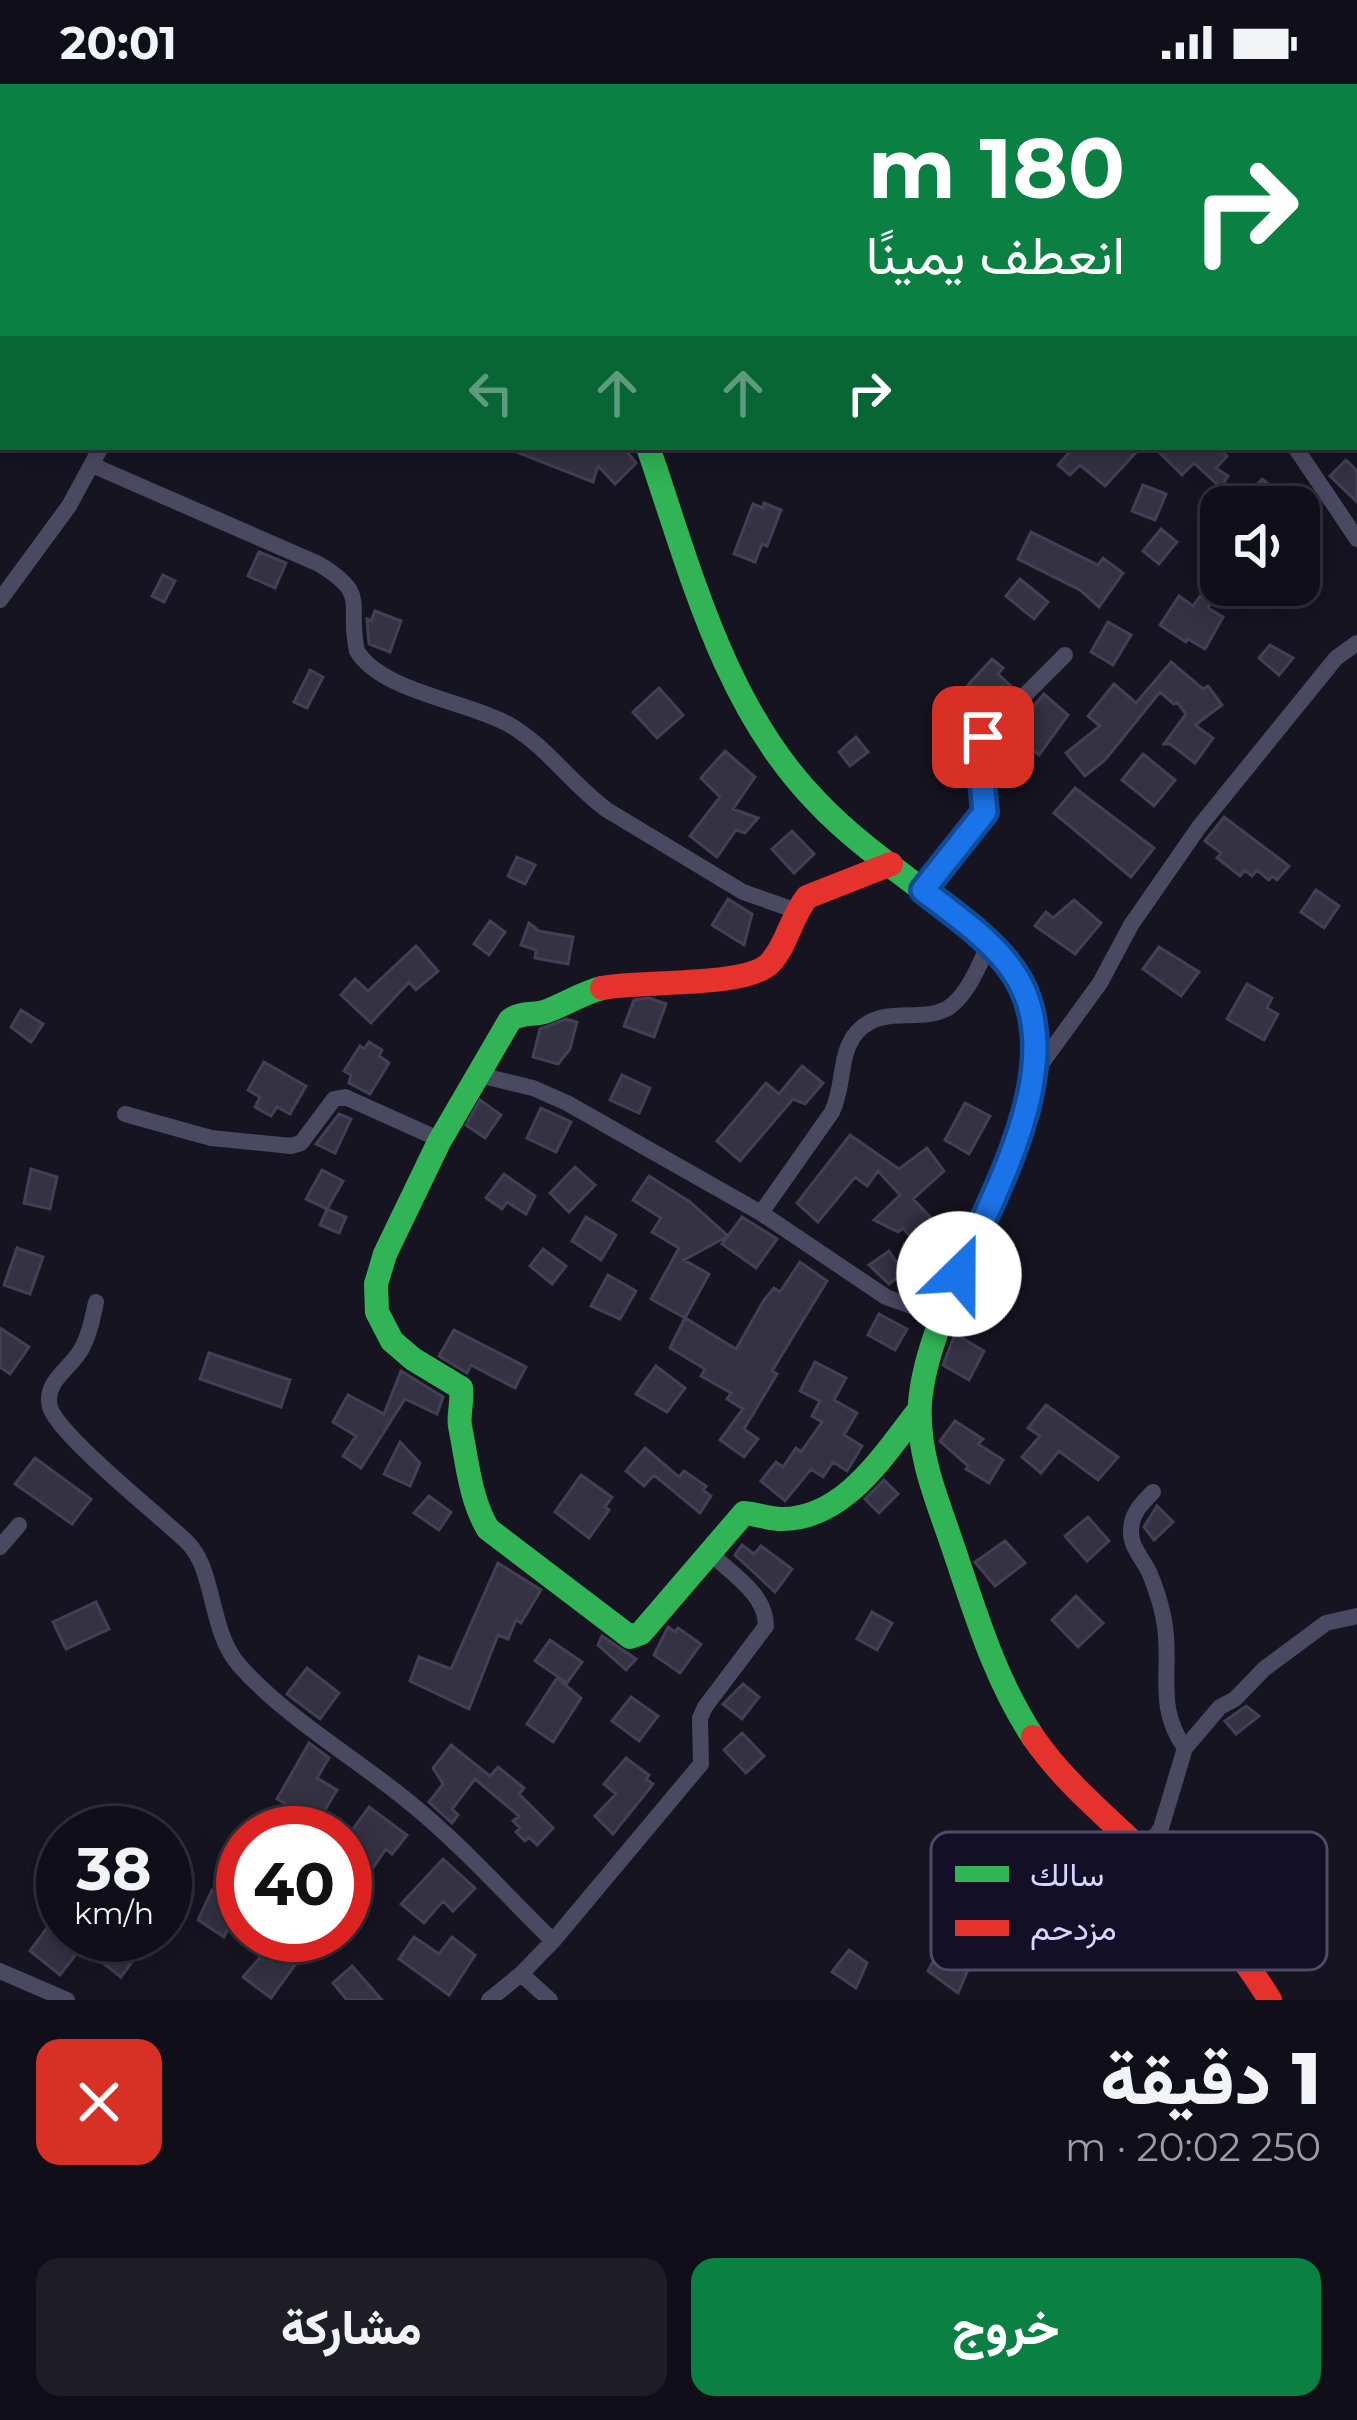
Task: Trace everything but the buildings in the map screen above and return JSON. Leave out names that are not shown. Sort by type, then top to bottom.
[{"type":"street","points":[[0,601],[69,506],[99,450]]},
{"type":"street","points":[[649,450],[709,619],[782,761],[814,801],[988,944],[1008,964],[1023,995],[1035,1033],[1036,1071],[1029,1104],[924,1368],[919,1410],[922,1448],[973,1607],[1016,1712],[1051,1762],[1121,1832]]},
{"type":"street","points":[[1297,450],[1357,538]]},
{"type":"street","points":[[92,465],[320,564],[344,579],[355,601],[357,651],[376,670],[505,722],[532,740],[607,810],[743,892],[797,910]]},
{"type":"street","points":[[1036,1071],[1100,983],[1144,905],[1221,797],[1336,658],[1357,643]]},
{"type":"street","points":[[923,890],[985,812],[979,752],[983,737],[1065,655]]},
{"type":"street","points":[[890,864],[808,897],[773,960],[756,973],[742,978],[613,987],[564,998],[544,1013],[525,1011],[505,1026],[475,1074],[379,1270],[375,1300],[393,1344],[460,1388],[459,1422],[480,1519],[630,1637],[640,1634],[744,1513],[777,1520],[794,1518],[842,1500],[919,1410]]},
{"type":"street","points":[[761,1213],[832,1112],[839,1098],[845,1054],[859,1030],[889,1014],[944,1011],[962,994],[988,944]]},
{"type":"street","points":[[475,1074],[533,1088],[568,1103],[761,1213],[886,1297],[942,1317]]},
{"type":"street","points":[[124,1114],[211,1138],[291,1146],[301,1143],[334,1099],[345,1097],[442,1141]]},
{"type":"street","points":[[96,1302],[82,1350],[53,1383],[49,1394],[52,1414],[194,1551],[220,1637],[236,1662],[298,1719],[448,1835],[553,1941]]},
{"type":"street","points":[[1153,1492],[1134,1511],[1130,1528],[1160,1600],[1166,1629],[1166,1709],[1171,1729],[1185,1748]]},
{"type":"street","points":[[0,1547],[20,1526]]},
{"type":"street","points":[[489,2000],[553,1941],[701,1764],[700,1718],[766,1626],[763,1603],[711,1554]]},
{"type":"street","points":[[1158,1832],[1185,1748],[1220,1707],[1326,1623],[1357,1616]]},
{"type":"street","points":[[1252,1970],[1270,2000]]},
{"type":"street","points":[[0,1971],[67,2000]]},
{"type":"street","points":[[521,1974],[550,2000]]},
{"type":"traffic: fast","points":[[649,450],[713,635],[757,724],[785,764],[838,822],[995,949],[1025,998],[1034,1053],[1025,1111],[931,1349],[920,1421],[929,1475],[977,1619],[996,1668],[1033,1737]]},
{"type":"traffic: fast","points":[[602,988],[547,1011],[510,1020],[439,1142],[385,1254],[376,1284],[377,1312],[392,1341],[461,1388],[467,1466],[488,1529],[630,1637],[641,1633],[744,1513],[782,1519],[825,1508],[861,1481],[919,1410]]},
{"type":"traffic: jam","points":[[602,988],[717,980],[758,971],[776,956],[807,897],[891,864]]},
{"type":"traffic: jam","points":[[1033,1737],[1068,1780],[1122,1832]]},
{"type":"traffic: jam","points":[[1250,1970],[1270,2000]]},
{"type":"route","points":[[959,1274],[1029,1104],[1036,1071],[1035,1033],[1008,964],[923,890],[985,812],[979,752],[983,737]]}]
